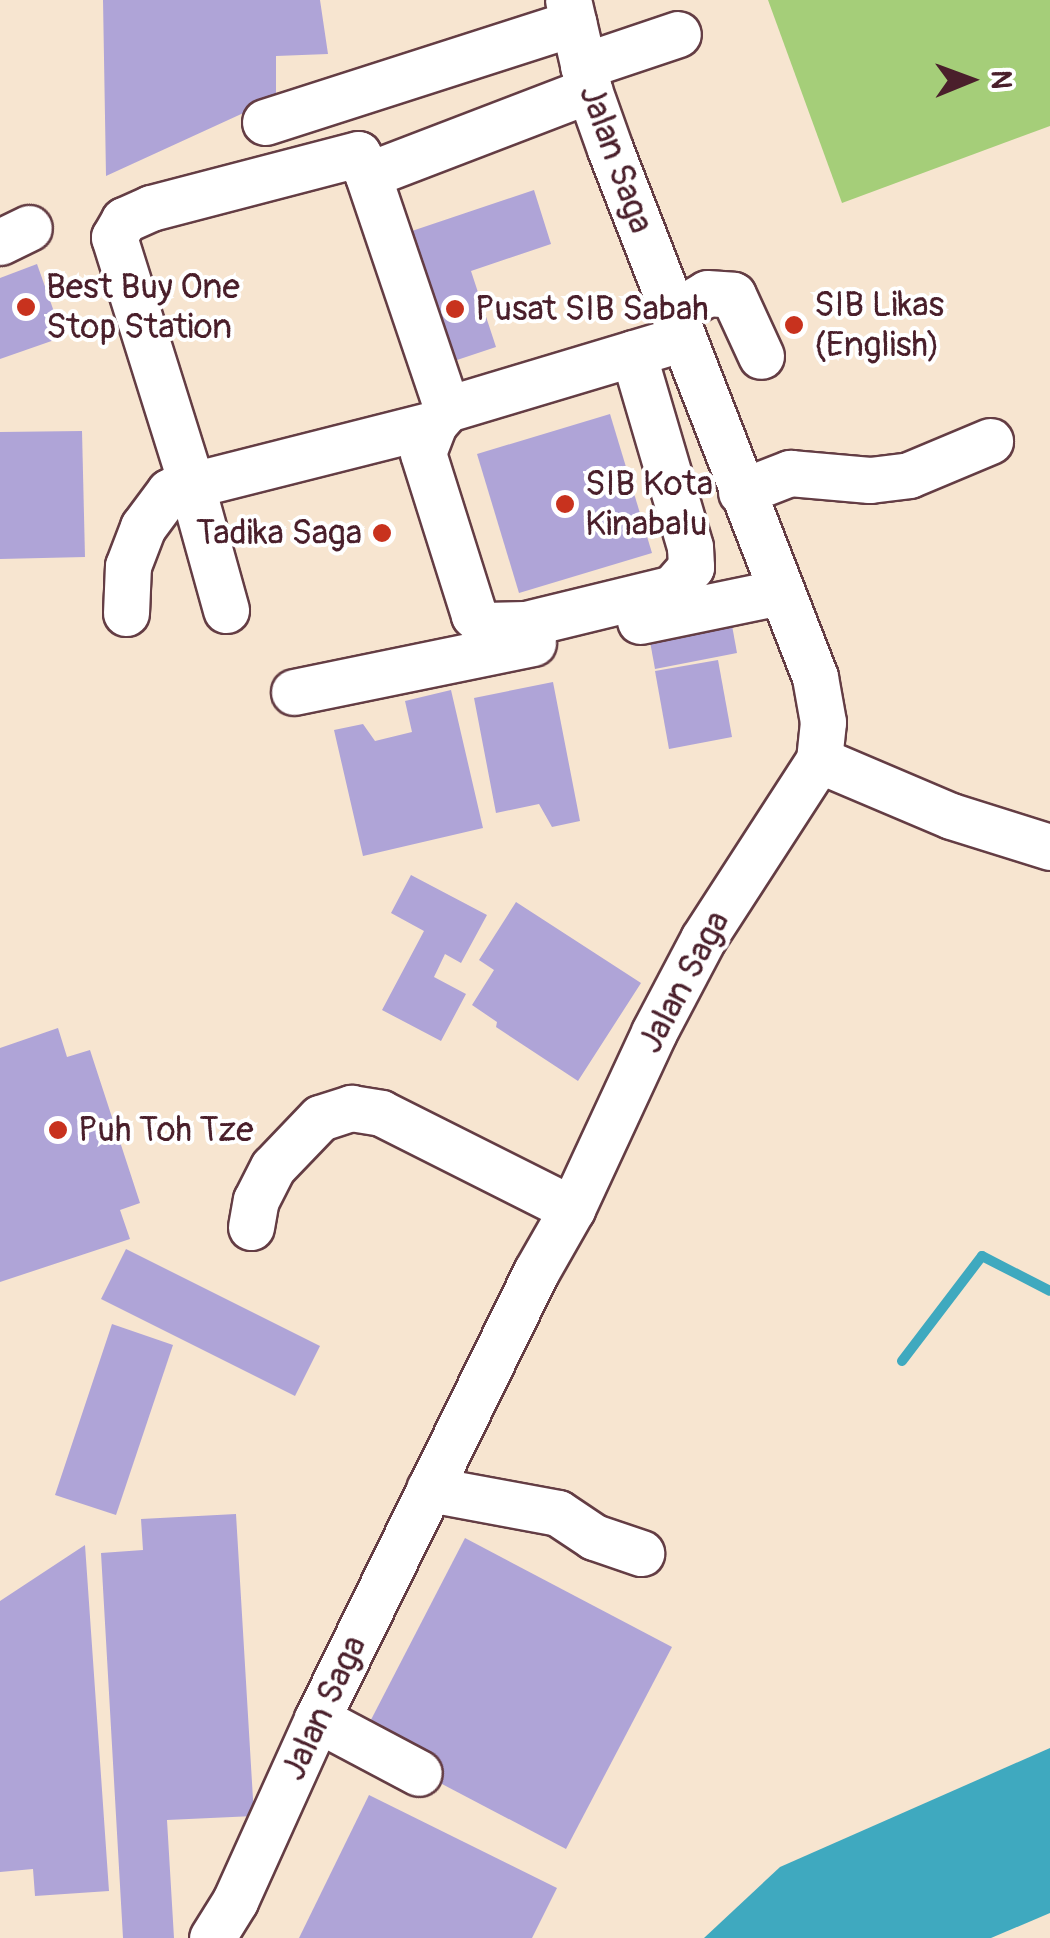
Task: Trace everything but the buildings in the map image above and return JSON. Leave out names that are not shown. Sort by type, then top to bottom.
[{"type":"street","name":"Jalan Saga","points":[[212,1938],[235,1901],[316,1719],[703,939],[819,760],[820,697],[586,78],[570,11]]},
{"type":"street","points":[[266,122],[570,11]]},
{"type":"street","points":[[368,174],[678,34]]},
{"type":"street","points":[[226,610],[114,236],[124,220],[152,208],[358,154],[368,174],[440,416],[423,452],[474,615],[486,624],[525,624],[673,588],[691,567],[690,547],[633,353]]},
{"type":"street","points":[[126,613],[128,566],[143,527],[168,492],[190,480],[208,481],[440,416],[633,353],[678,325],[707,293],[733,296],[762,356]]},
{"type":"street","points":[[741,492],[790,473],[870,480],[910,475],[990,441]]},
{"type":"street","points":[[294,692],[780,592]]},
{"type":"street","points":[[819,760],[951,816],[1050,848]]},
{"type":"street","points":[[250,1228],[256,1200],[273,1167],[320,1118],[351,1108],[380,1113],[572,1208]]},
{"type":"street","points":[[429,1489],[558,1512],[594,1537],[641,1552]]},
{"type":"street","points":[[316,1719],[419,1774]]},
{"type":"green space","points":[[768,0],[1050,0],[1050,126],[842,203]]},
{"type":"water","points":[[1050,1748],[1050,1913],[991,1938],[704,1938],[780,1867]]},
{"type":"waterway","points":[[902,1361],[982,1256],[1050,1291]]},
{"type":"place","name":"Best Buy One Stop Station","points":[[26,307]]},
{"type":"place","name":"Pusat SIB Sabah","points":[[455,309]]},
{"type":"place","name":"SIB Likas (English)","points":[[794,325]]},
{"type":"place","name":"SIB Kota Kinabalu","points":[[565,504]]},
{"type":"place","name":"Tadika Saga","points":[[382,533]]},
{"type":"place","name":"Puh Toh Tze","points":[[58,1130]]}]
